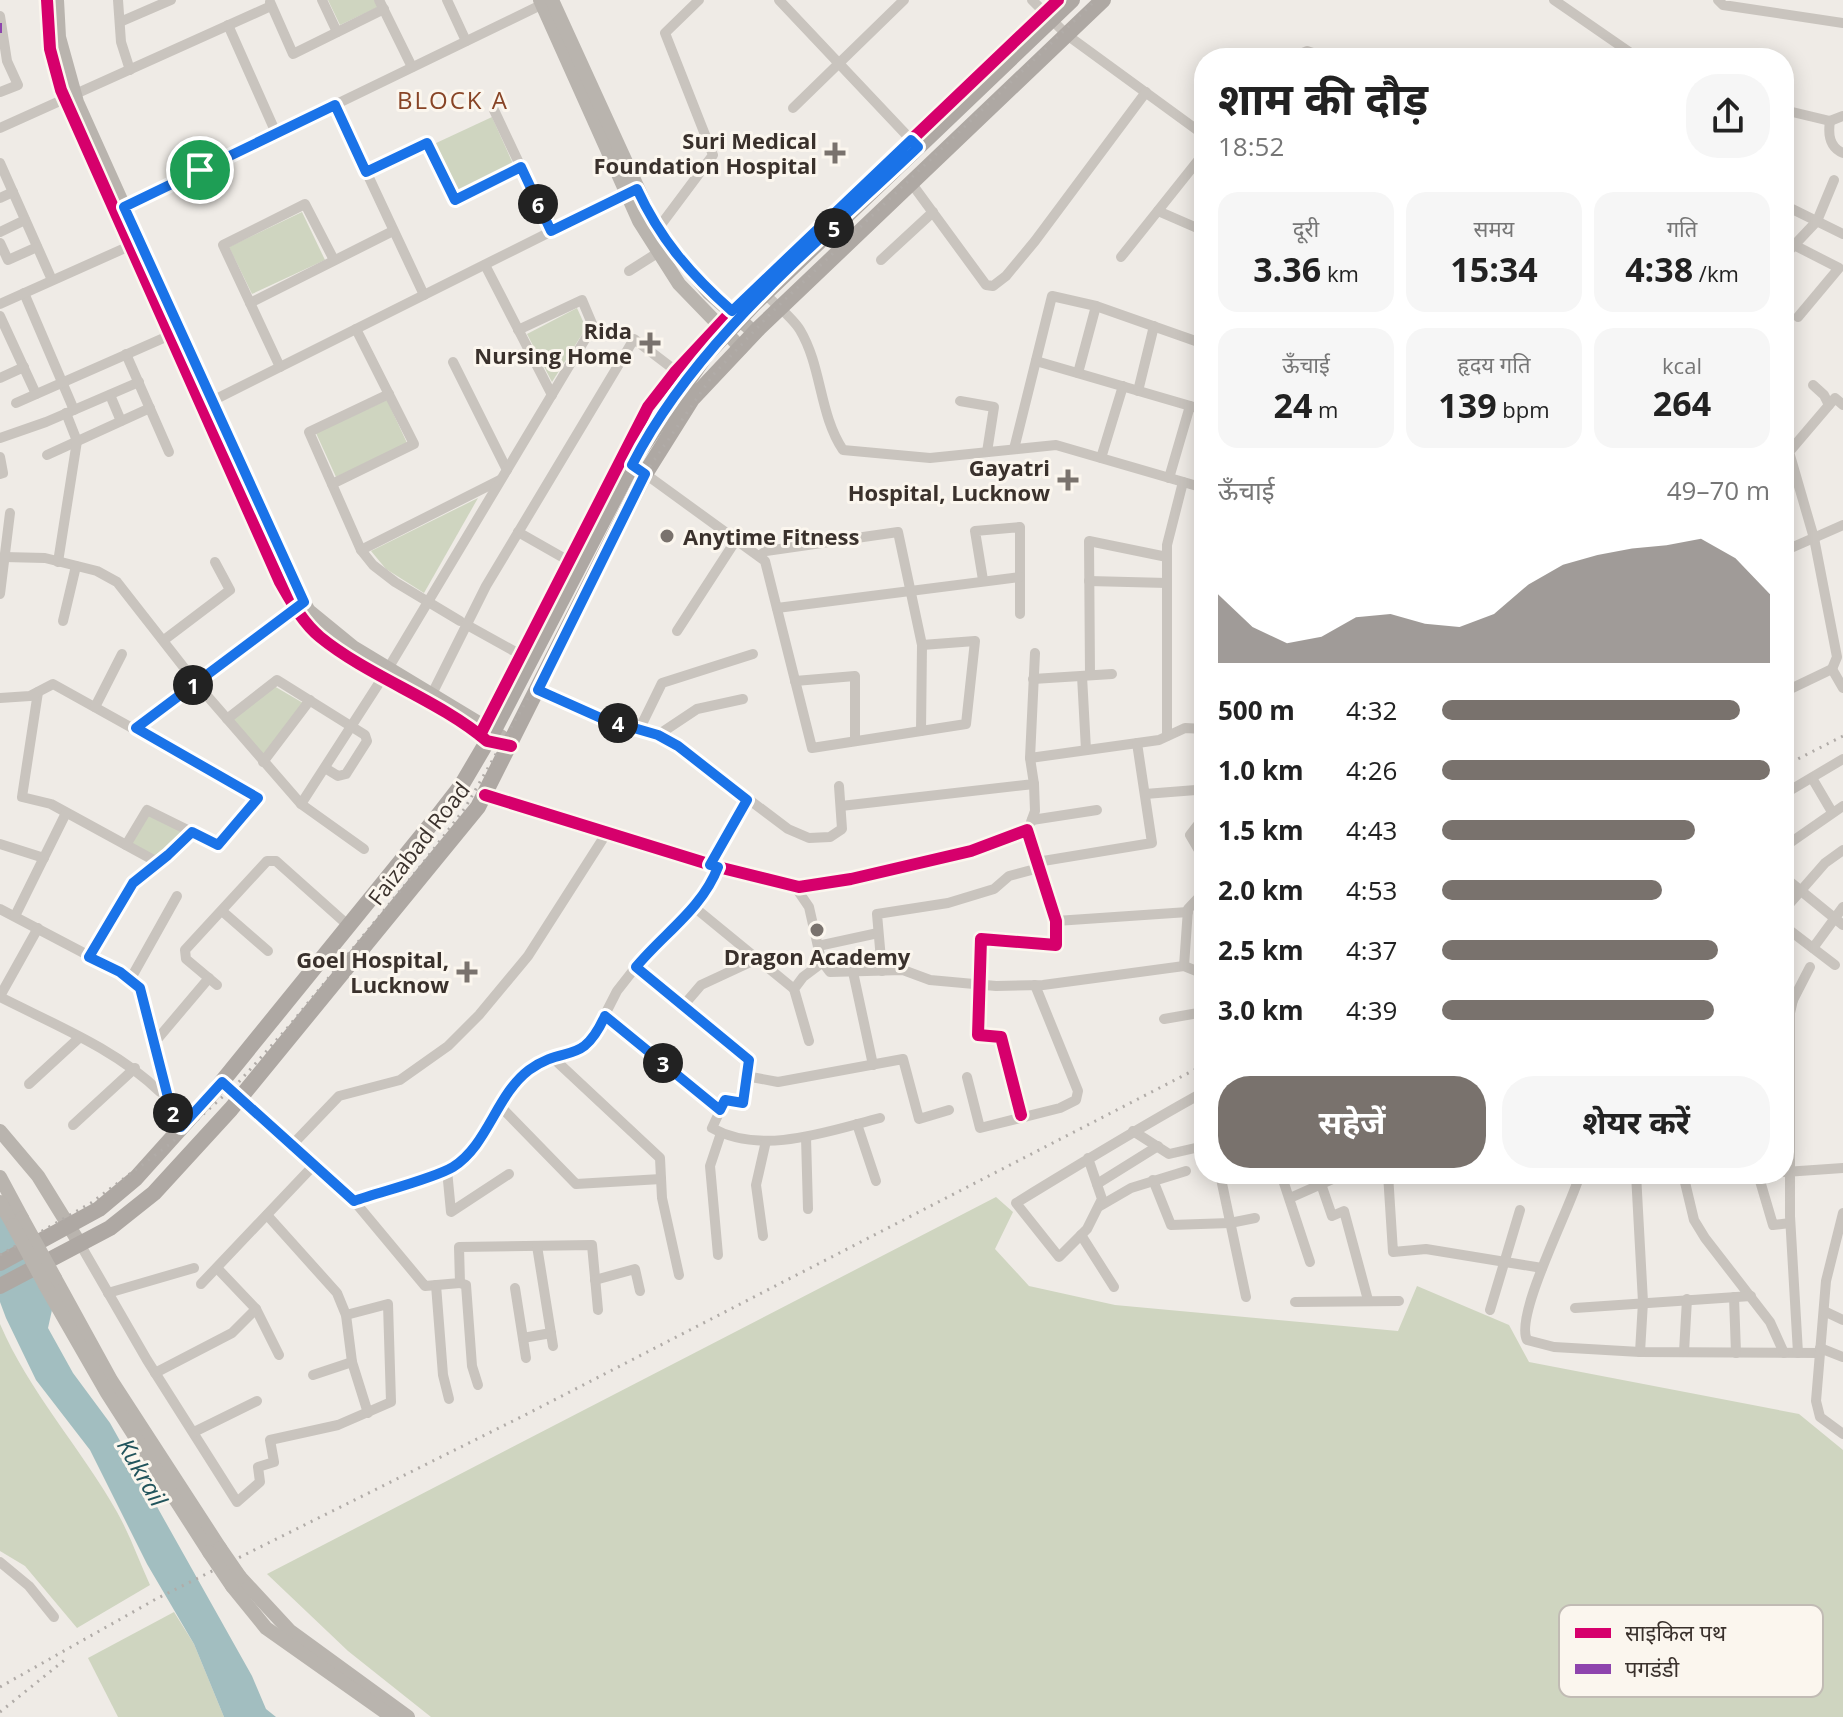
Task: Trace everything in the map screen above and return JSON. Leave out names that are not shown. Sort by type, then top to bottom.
[{"type":"main road","name":"Faizabad Road","points":[[0,1286],[110,1228],[154,1193],[242,1096],[485,795],[538,690],[638,470],[677,393],[722,330],[736,315],[765,294],[914,144],[1048,16],[1072,0]]},
{"type":"main road","name":"Faizabad Road","points":[[0,1263],[99,1209],[136,1178],[222,1082],[461,786],[487,733],[638,470],[692,399],[755,333],[1103,0]]},
{"type":"street","points":[[47,0],[50,49],[207,404],[280,582],[300,606],[318,636],[511,746]]},
{"type":"street","points":[[57,0],[59,37],[70,98]]},
{"type":"street","points":[[118,0],[130,70]]},
{"type":"street","points":[[322,0],[337,32]]},
{"type":"street","points":[[447,0],[466,41]]},
{"type":"street","points":[[657,230],[713,155],[665,33],[699,0]]},
{"type":"street","points":[[736,315],[914,144],[779,0]]},
{"type":"street","points":[[793,108],[904,0]]},
{"type":"street","points":[[1032,0],[1067,35],[1194,128]]},
{"type":"street","points":[[1048,16],[1058,0]]},
{"type":"street","points":[[1554,0],[1624,48]]},
{"type":"street","points":[[1718,0],[1723,5],[1843,23]]},
{"type":"street","points":[[120,22],[166,1]]},
{"type":"street","points":[[120,209],[546,1],[632,191],[687,269],[755,333]]},
{"type":"street","points":[[0,128],[270,3],[293,54],[382,4],[412,67]]},
{"type":"street","points":[[0,16],[7,61],[18,85],[0,92]]},
{"type":"street","points":[[228,25],[276,133]]},
{"type":"street","points":[[912,184],[986,285],[993,286],[1006,276],[1035,241],[1146,92]]},
{"type":"street","points":[[335,105],[424,295]]},
{"type":"street","points":[[494,110],[551,231]]},
{"type":"street","points":[[1794,112],[1830,121],[1843,116]]},
{"type":"street","points":[[1830,121],[1828,131],[1831,141],[1843,153]]},
{"type":"street","points":[[366,172],[427,143],[455,200],[521,167]]},
{"type":"street","points":[[0,163],[52,280]]},
{"type":"street","points":[[1121,257],[1194,166]]},
{"type":"street","points":[[1798,317],[1839,268],[1794,245],[1817,221],[1834,180]]},
{"type":"street","points":[[207,404],[632,191]]},
{"type":"street","points":[[632,191],[639,221],[679,284],[741,348]]},
{"type":"street","points":[[0,198],[13,192]]},
{"type":"street","points":[[280,367],[223,245],[305,204],[334,260]]},
{"type":"street","points":[[1794,210],[1843,234]]},
{"type":"street","points":[[1158,211],[1194,227]]},
{"type":"street","points":[[881,260],[933,212]]},
{"type":"street","points":[[0,232],[25,220]]},
{"type":"street","points":[[250,303],[393,231]]},
{"type":"street","points":[[0,243],[8,260],[37,247]]},
{"type":"street","points":[[0,304],[135,244]]},
{"type":"street","points":[[629,271],[659,252]]},
{"type":"street","points":[[485,265],[552,395]]},
{"type":"street","points":[[24,293],[62,382],[77,441],[58,562]]},
{"type":"street","points":[[765,294],[799,328],[814,361],[831,428],[843,450],[930,458],[1056,445],[1194,485]]},
{"type":"street","points":[[1014,449],[1052,296],[1096,306],[1194,340]]},
{"type":"street","points":[[301,804],[386,673],[593,326],[582,300],[518,330]]},
{"type":"street","points":[[1078,373],[1096,306]]},
{"type":"street","points":[[0,316],[36,394]]},
{"type":"street","points":[[1138,391],[1154,326]]},
{"type":"street","points":[[332,484],[414,444],[356,329]]},
{"type":"street","points":[[487,733],[521,655],[648,407],[676,371],[722,330]]},
{"type":"street","points":[[16,403],[175,333]]},
{"type":"street","points":[[432,694],[464,623],[634,339],[676,371]]},
{"type":"street","points":[[126,354],[169,452]]},
{"type":"street","points":[[1036,361],[1194,407]]},
{"type":"street","points":[[453,362],[504,474]]},
{"type":"street","points":[[0,378],[24,367]]},
{"type":"street","points":[[0,438],[139,382]]},
{"type":"street","points":[[1813,385],[1829,405]]},
{"type":"street","points":[[1101,458],[1123,386]]},
{"type":"street","points":[[389,394],[309,432],[361,550],[384,574],[521,655]]},
{"type":"street","points":[[110,395],[121,421]]},
{"type":"street","points":[[1794,446],[1835,398],[1843,405]]},
{"type":"street","points":[[960,401],[994,407],[987,452]]},
{"type":"street","points":[[1169,478],[1190,406]]},
{"type":"street","points":[[47,455],[150,408]]},
{"type":"street","points":[[0,457],[3,473],[0,474]]},
{"type":"street","points":[[1794,469],[1814,538],[1837,657],[1832,669],[1794,687]]},
{"type":"street","points":[[638,470],[765,561],[812,748],[966,724],[975,641],[922,645]]},
{"type":"street","points":[[361,550],[504,474]]},
{"type":"street","points":[[1167,736],[1167,545],[1183,482]]},
{"type":"street","points":[[0,594],[10,513]]},
{"type":"street","points":[[1794,547],[1843,525]]},
{"type":"street","points":[[983,580],[975,531],[1020,527],[1020,614]]},
{"type":"street","points":[[518,532],[569,561]]},
{"type":"street","points":[[759,556],[766,551],[898,532],[922,645],[921,731]]},
{"type":"street","points":[[677,631],[736,540]]},
{"type":"street","points":[[1086,750],[1089,541],[1167,557]]},
{"type":"street","points":[[4,557],[58,562],[97,571],[117,582],[196,683],[301,804],[364,849]]},
{"type":"street","points":[[164,640],[230,590],[215,562]]},
{"type":"street","points":[[63,621],[76,566]]},
{"type":"street","points":[[777,608],[1020,577]]},
{"type":"street","points":[[1089,581],[1167,583]]},
{"type":"street","points":[[136,728],[300,606]]},
{"type":"street","points":[[1021,1115],[1001,1037],[978,1035],[979,984],[981,939],[1056,945],[1056,921],[1038,865],[1030,825],[1035,811],[1030,758],[1035,653]]},
{"type":"street","points":[[95,707],[122,654]]},
{"type":"street","points":[[640,728],[662,683],[753,654]]},
{"type":"street","points":[[1832,669],[1843,688]]},
{"type":"street","points":[[386,673],[432,694],[487,733]]},
{"type":"street","points":[[1033,679],[1112,674]]},
{"type":"street","points":[[795,681],[855,676],[855,741]]},
{"type":"street","points":[[227,719],[277,680],[365,735],[367,741],[346,774],[338,776],[325,768]]},
{"type":"street","points":[[0,698],[30,696],[53,684],[258,798],[218,845],[147,810],[126,845]]},
{"type":"street","points":[[538,690],[603,719],[658,735],[678,746],[788,829],[809,838],[830,837],[842,829],[839,786]]},
{"type":"street","points":[[38,692],[22,797],[51,804],[159,863]]},
{"type":"street","points":[[658,735],[697,709],[743,699]]},
{"type":"street","points":[[263,762],[310,700]]},
{"type":"street","points":[[1030,758],[1137,743],[1185,728],[1194,728]]},
{"type":"street","points":[[882,971],[877,914],[948,903],[994,889],[1009,876],[1038,865],[1152,843],[1137,743]]},
{"type":"street","points":[[1794,788],[1843,759]]},
{"type":"street","points":[[1812,778],[1832,812]]},
{"type":"street","points":[[841,806],[1034,784]]},
{"type":"street","points":[[1145,794],[1194,790]]},
{"type":"street","points":[[485,795],[714,866],[794,885],[851,879],[971,851],[1030,825],[1097,810]]},
{"type":"street","points":[[354,1201],[447,1170],[465,1157],[499,1105],[530,1070],[553,1058],[578,1052],[590,1044],[617,991],[712,883],[714,866],[747,800]]},
{"type":"street","points":[[1794,840],[1843,806]]},
{"type":"street","points":[[15,916],[66,813]]},
{"type":"street","points":[[89,957],[133,883],[192,832]]},
{"type":"street","points":[[293,1144],[339,1096],[400,1080],[448,1046],[479,1015],[528,956],[606,834]]},
{"type":"street","points":[[0,844],[44,858]]},
{"type":"street","points":[[1794,898],[1825,863],[1843,850]]},
{"type":"street","points":[[154,1043],[213,981],[186,959],[185,950],[271,859],[350,927]]},
{"type":"street","points":[[794,885],[809,907],[823,962],[830,972],[903,970],[930,980],[1035,985],[1184,966],[1194,970]]},
{"type":"street","points":[[1794,885],[1838,922]]},
{"type":"street","points":[[130,980],[177,896]]},
{"type":"street","points":[[1184,966],[1188,912],[1194,904]]},
{"type":"street","points":[[694,907],[794,989],[809,1041]]},
{"type":"street","points":[[1813,948],[1838,922],[1843,907]]},
{"type":"street","points":[[0,909],[140,988],[171,1109],[181,1127]]},
{"type":"street","points":[[222,911],[268,951]]},
{"type":"street","points":[[1056,921],[1188,912]]},
{"type":"street","points":[[38,928],[0,996],[135,1068],[160,1092],[166,1092]]},
{"type":"street","points":[[818,946],[878,933]]},
{"type":"street","points":[[1794,934],[1835,965]]},
{"type":"street","points":[[683,1006],[701,985],[757,959]]},
{"type":"street","points":[[794,989],[803,977],[823,962]]},
{"type":"street","points":[[636,967],[749,1060],[743,1103],[725,1100],[712,1128],[721,1133],[766,1141],[806,1137],[880,1118]]},
{"type":"street","points":[[1794,998],[1810,967]]},
{"type":"street","points":[[853,972],[873,1065]]},
{"type":"street","points":[[967,1077],[980,1128],[1021,1115],[1060,1108],[1076,1100],[1078,1091],[1035,985]]},
{"type":"street","points":[[1164,1019],[1194,1014]]},
{"type":"street","points":[[605,1016],[720,1110]]},
{"type":"street","points":[[29,1084],[79,1038]]},
{"type":"street","points":[[553,1058],[660,1158],[662,1198],[679,1275]]},
{"type":"street","points":[[746,1076],[778,1082],[903,1059],[919,1119],[949,1110]]},
{"type":"street","points":[[73,1125],[135,1068]]},
{"type":"street","points":[[222,1082],[242,1096],[354,1201],[425,1286],[466,1285],[472,1366],[478,1385]]},
{"type":"street","points":[[1088,1158],[1102,1199],[1100,1206],[1081,1235],[1059,1257],[1016,1203],[1088,1158],[1133,1131],[1194,1097]]},
{"type":"street","points":[[499,1105],[576,1184],[661,1179]]},
{"type":"street","points":[[857,1124],[876,1181]]},
{"type":"street","points":[[0,1131],[38,1176],[155,1373],[237,1502],[260,1482],[258,1467],[274,1462],[270,1440],[338,1425],[391,1402],[388,1304],[346,1315]]},
{"type":"street","points":[[1133,1131],[1169,1154],[1194,1148]]},
{"type":"street","points":[[718,1255],[710,1166],[721,1133]]},
{"type":"street","points":[[806,1137],[808,1209]]},
{"type":"street","points":[[763,1236],[756,1185],[766,1141]]},
{"type":"street","points":[[1097,1184],[1158,1146]]},
{"type":"street","points":[[201,1284],[315,1164]]},
{"type":"street","points":[[1794,1172],[1843,1168]]},
{"type":"street","points":[[447,1170],[451,1212],[509,1174]]},
{"type":"street","points":[[1100,1206],[1131,1188],[1186,1171]]},
{"type":"street","points":[[0,1177],[111,1380],[240,1577],[290,1631],[408,1717]]},
{"type":"street","points":[[1153,1180],[1171,1225],[1230,1223],[1255,1218]]},
{"type":"street","points":[[1222,1184],[1246,1297]]},
{"type":"street","points":[[1285,1184],[1310,1262]]},
{"type":"street","points":[[1290,1198],[1321,1184],[1332,1216],[1344,1211],[1368,1300]]},
{"type":"street","points":[[1389,1184],[1393,1252],[1426,1249],[1542,1268]]},
{"type":"street","points":[[1572,1184],[1523,1330],[1527,1340],[1554,1347],[1640,1352],[1798,1353],[1820,1350],[1843,1357]]},
{"type":"street","points":[[1637,1184],[1643,1302],[1640,1352]]},
{"type":"street","points":[[1685,1184],[1694,1220],[1770,1322],[1784,1353]]},
{"type":"street","points":[[1761,1184],[1773,1225],[1790,1223]]},
{"type":"street","points":[[1788,1184],[1798,1353]]},
{"type":"street","points":[[0,1202],[107,1393],[237,1594],[277,1636],[392,1717]]},
{"type":"street","points":[[1490,1310],[1520,1210]]},
{"type":"street","points":[[1843,1213],[1840,1239],[1826,1281],[1816,1401],[1820,1417],[1843,1434]]},
{"type":"street","points":[[267,1215],[337,1293],[346,1315],[352,1362],[368,1413]]},
{"type":"street","points":[[1081,1235],[1114,1287]]},
{"type":"street","points":[[460,1283],[459,1247],[592,1245],[598,1310]]},
{"type":"street","points":[[537,1246],[553,1346]]},
{"type":"street","points":[[108,1293],[194,1268]]},
{"type":"street","points":[[217,1268],[256,1309],[279,1355]]},
{"type":"street","points":[[595,1280],[635,1269],[640,1291]]},
{"type":"street","points":[[436,1285],[443,1375],[449,1399]]},
{"type":"street","points":[[515,1288],[526,1358]]},
{"type":"street","points":[[1575,1308],[1751,1296]]},
{"type":"street","points":[[1734,1297],[1736,1353]]},
{"type":"street","points":[[1684,1352],[1687,1299]]},
{"type":"street","points":[[1295,1302],[1399,1301]]},
{"type":"street","points":[[155,1373],[232,1333],[256,1309]]},
{"type":"street","points":[[1824,1311],[1843,1320]]},
{"type":"street","points":[[523,1338],[551,1333]]},
{"type":"street","points":[[313,1375],[352,1362]]},
{"type":"street","points":[[194,1432],[257,1401]]},
{"type":"street","points":[[0,1562],[29,1586],[54,1617]]},
{"type":"green space","points":[[328,0],[374,0],[378,7],[340,25]]},
{"type":"green space","points":[[492,117],[514,166],[456,192],[434,144]]},
{"type":"green space","points":[[302,212],[325,260],[252,294],[229,247]]},
{"type":"green space","points":[[577,308],[586,328],[552,382],[527,334]]},
{"type":"green space","points":[[387,400],[407,443],[336,477],[316,433]]},
{"type":"green space","points":[[478,498],[424,593],[386,569],[371,551]]},
{"type":"green space","points":[[274,686],[303,703],[263,757],[231,719]]},
{"type":"green space","points":[[148,812],[187,833],[159,860],[129,844]]},
{"type":"green space","points":[[996,1197],[1013,1212],[995,1249],[1029,1286],[1115,1305],[1398,1331],[1417,1286],[1509,1325],[1529,1362],[1799,1414],[1843,1450],[1843,1717],[431,1717],[348,1651],[267,1574]]},
{"type":"green space","points":[[0,1324],[25,1373],[117,1512],[150,1585],[77,1628],[25,1566],[0,1551]]},
{"type":"green space","points":[[174,1612],[194,1644],[224,1717],[118,1717],[88,1658]]},
{"type":"water","points":[[0,1210],[52,1310],[48,1328],[73,1373],[110,1423],[252,1676],[266,1709],[276,1717],[224,1717],[194,1644],[147,1564],[90,1450],[36,1380],[0,1302]]},
{"type":"railway","points":[[0,1255],[91,1203],[170,1144],[238,1083],[289,1026],[465,808],[555,651],[646,472],[713,375],[772,312],[1096,0]]},
{"type":"railway","points":[[1794,761],[1843,736]]},
{"type":"railway","points":[[0,1687],[156,1599],[525,1415],[1194,1070]]},
{"type":"railway","points":[[0,1712],[67,1658]]},
{"type":"cycle path","points":[[47,0],[50,49],[61,90],[280,582],[293,604],[314,631],[339,651],[448,713],[487,741],[511,746]]},
{"type":"cycle path","points":[[480,735],[648,407],[676,371],[732,311],[1058,0]]},
{"type":"cycle path","points":[[485,795],[718,867],[799,887],[851,879],[971,851],[1027,830],[1056,921],[1056,945],[981,939],[978,1035],[1001,1037],[1021,1115]]},
{"type":"place","name":"Suri Medical Foundation Hospital","points":[[835,153]]},
{"type":"place","name":"Rida Nursing Home","points":[[650,343]]},
{"type":"place","name":"Gayatri Hospital, Lucknow","points":[[1068,480]]},
{"type":"place","name":"Anytime Fitness","points":[[667,536]]},
{"type":"place","name":"Dragon Academy","points":[[817,930]]},
{"type":"place","name":"Goel Hospital, Lucknow","points":[[467,972]]},
{"type":"district","name":"BLOCK A","points":[[453,99]]},
{"type":"route","points":[[335,105],[366,172],[427,143],[455,200],[521,167],[551,231],[637,189],[662,238],[709,293],[732,311],[911,140],[918,147],[753,305],[706,355],[677,393],[632,465],[645,474],[538,690],[603,719],[658,735],[678,746],[747,800],[710,865],[718,867],[712,883],[694,907],[636,967],[749,1060],[743,1103],[725,1100],[720,1110],[605,1016],[590,1044],[578,1052],[559,1056],[530,1070],[506,1095],[465,1157],[452,1168],[354,1201],[242,1096],[222,1082],[181,1127],[171,1109],[140,988],[120,972],[89,957],[133,883],[192,832],[218,845],[258,798],[136,728],[304,602],[124,207],[200,170],[335,105]]},
{"type":"water label","name":"Kukrail","points":[[143,1472]]}]
